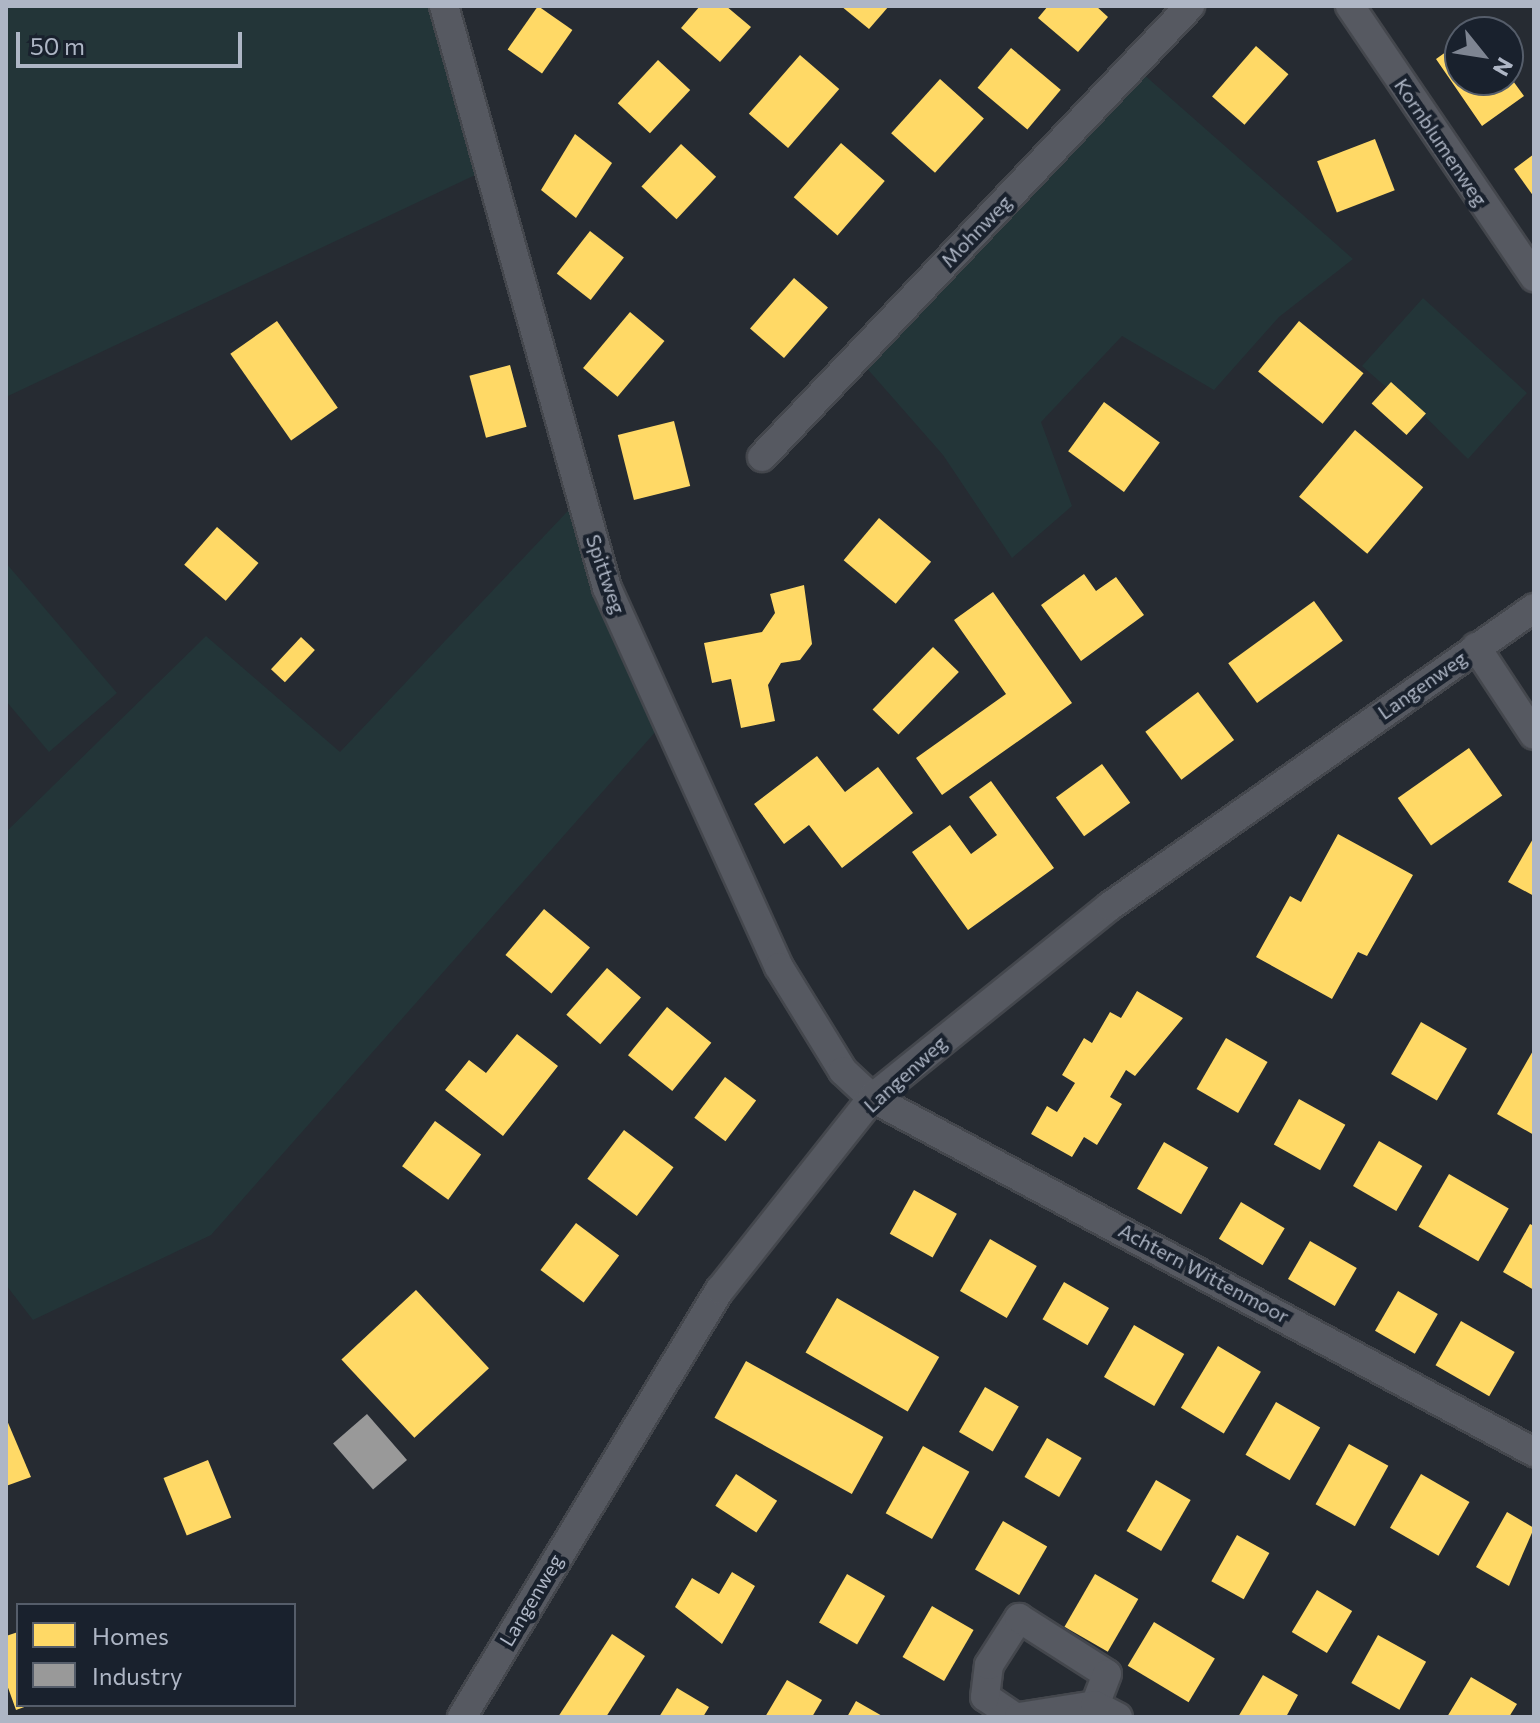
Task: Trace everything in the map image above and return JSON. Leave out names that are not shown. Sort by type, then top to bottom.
[{"type":"street","name":"Spittweg","points":[[444,6],[607,588],[779,967],[843,1071],[872,1098]]},
{"type":"street","name":"Mohnweg","points":[[762,457],[1190,6]]},
{"type":"street","name":"Kornblumenweg","points":[[1350,6],[1534,277]]},
{"type":"street","name":"Langenweg","points":[[462,1717],[720,1290],[872,1098],[1110,906],[1534,608]]},
{"type":"street","points":[[1476,647],[1534,735]]},
{"type":"street","name":"Achtern Wittenmoor","points":[[872,1098],[1534,1452]]},
{"type":"street","points":[[1019,1618],[1107,1674],[1107,1711],[1017,1717],[985,1697],[989,1665],[1019,1618]]},
{"type":"shaded area","points":[[6,6],[444,6],[490,168],[6,397]]},
{"type":"shaded area","points":[[1133,65],[1353,259],[1279,317],[1214,390],[1122,336],[1041,422],[1072,506],[1012,558],[943,455],[857,357]]},
{"type":"shaded area","points":[[1423,298],[1527,393],[1468,459],[1391,383],[1386,387],[1362,366]]},
{"type":"shaded area","points":[[582,496],[665,721],[211,1235],[33,1320],[6,1285],[6,832],[206,636],[340,752]]},
{"type":"shaded area","points":[[6,563],[117,693],[49,752],[6,701]]},
{"type":"building: Homes","points":[[538,6],[572,30],[542,74],[508,49]]},
{"type":"building: Homes","points":[[700,6],[726,6],[751,27],[720,62],[681,28]]},
{"type":"building: Homes","points":[[841,6],[889,6],[869,29]]},
{"type":"building: Homes","points":[[1048,6],[1096,6],[1108,17],[1078,52],[1038,18]]},
{"type":"building: Homes","points":[[1256,46],[1288,74],[1244,125],[1212,97]]},
{"type":"building: Homes","points":[[1011,48],[1061,90],[1027,130],[978,88]]},
{"type":"building: Homes","points":[[1444,53],[1444,71],[1436,59]]},
{"type":"building: Homes","points":[[800,55],[839,89],[788,148],[749,114]]},
{"type":"building: Homes","points":[[658,60],[690,90],[650,133],[618,103]]},
{"type":"building: Homes","points":[[940,79],[984,118],[935,173],[891,133]]},
{"type":"building: Homes","points":[[1461,96],[1524,96],[1482,126]]},
{"type":"building: Homes","points":[[575,134],[612,163],[576,218],[541,190]]},
{"type":"building: Homes","points":[[1375,139],[1395,190],[1337,213],[1317,161]]},
{"type":"building: Homes","points":[[841,143],[885,181],[838,235],[794,197]]},
{"type":"building: Homes","points":[[681,144],[716,177],[677,219],[641,186]]},
{"type":"building: Homes","points":[[1534,154],[1534,197],[1514,169]]},
{"type":"building: Homes","points":[[590,231],[624,257],[591,300],[557,274]]},
{"type":"building: Homes","points":[[794,278],[828,308],[784,358],[750,329]]},
{"type":"building: Homes","points":[[630,312],[664,341],[618,397],[583,368]]},
{"type":"building: Homes","points":[[277,321],[338,408],[291,441],[230,354]]},
{"type":"building: Homes","points":[[1299,321],[1364,373],[1323,424],[1258,372]]},
{"type":"building: Homes","points":[[510,365],[527,427],[486,438],[469,376]]},
{"type":"building: Homes","points":[[1391,382],[1426,413],[1407,435],[1372,404]]},
{"type":"building: Homes","points":[[1104,402],[1160,443],[1124,492],[1068,451]]},
{"type":"building: Homes","points":[[674,421],[690,486],[634,500],[618,435]]},
{"type":"building: Homes","points":[[1355,430],[1423,487],[1367,554],[1299,497]]},
{"type":"building: Homes","points":[[879,518],[931,562],[896,604],[844,560]]},
{"type":"building: Homes","points":[[217,527],[259,563],[226,601],[184,565]]},
{"type":"building: Homes","points":[[1084,574],[1096,591],[1116,577],[1144,615],[1081,661],[1041,605]]},
{"type":"building: Homes","points":[[804,585],[812,644],[800,660],[781,663],[768,685],[775,721],[741,728],[731,679],[712,683],[704,643],[762,632],[775,613],[770,594]]},
{"type":"building: Homes","points":[[993,592],[1072,703],[942,795],[916,758],[1006,694],[954,620]]},
{"type":"building: Homes","points":[[1314,601],[1343,641],[1257,703],[1228,663]]},
{"type":"building: Homes","points":[[301,637],[315,650],[285,682],[271,669]]},
{"type":"building: Homes","points":[[933,647],[959,672],[898,735],[873,710]]},
{"type":"building: Homes","points":[[1198,692],[1234,740],[1181,780],[1145,732]]},
{"type":"building: Homes","points":[[1469,748],[1502,796],[1431,845],[1398,798]]},
{"type":"building: Homes","points":[[817,756],[845,792],[878,767],[913,813],[842,868],[809,825],[784,844],[754,804]]},
{"type":"building: Homes","points":[[1102,764],[1130,803],[1084,836],[1056,798]]},
{"type":"building: Homes","points":[[991,781],[1054,868],[968,930],[912,852],[950,825],[971,854],[997,835],[969,797]]},
{"type":"building: Homes","points":[[1338,834],[1413,875],[1367,956],[1358,952],[1332,999],[1256,957],[1290,896],[1301,902]]},
{"type":"building: Homes","points":[[1534,837],[1534,896],[1508,882]]},
{"type":"building: Homes","points":[[544,909],[590,948],[551,994],[505,955]]},
{"type":"building: Homes","points":[[607,968],[641,998],[600,1044],[566,1015]]},
{"type":"building: Homes","points":[[1137,991],[1183,1018],[1135,1076],[1126,1070],[1110,1097],[1122,1104],[1097,1145],[1084,1137],[1072,1157],[1031,1134],[1047,1106],[1057,1112],[1075,1083],[1062,1075],[1084,1038],[1092,1043],[1110,1012],[1121,1018]]},
{"type":"building: Homes","points":[[667,1007],[711,1043],[672,1091],[628,1055]]},
{"type":"building: Homes","points":[[1421,1022],[1467,1048],[1437,1100],[1391,1074]]},
{"type":"building: Homes","points":[[517,1034],[558,1066],[503,1136],[445,1090],[469,1060],[486,1073]]},
{"type":"building: Homes","points":[[1226,1038],[1268,1062],[1238,1113],[1196,1089]]},
{"type":"building: Homes","points":[[1534,1049],[1534,1135],[1497,1114]]},
{"type":"building: Homes","points":[[725,1077],[756,1100],[725,1141],[694,1118]]},
{"type":"building: Homes","points":[[1299,1099],[1345,1125],[1320,1170],[1274,1144]]},
{"type":"building: Homes","points":[[435,1121],[481,1155],[448,1200],[402,1166]]},
{"type":"building: Homes","points":[[624,1130],[674,1167],[637,1216],[587,1179]]},
{"type":"building: Homes","points":[[1379,1141],[1422,1166],[1396,1211],[1353,1186]]},
{"type":"building: Homes","points":[[1164,1142],[1208,1168],[1181,1214],[1137,1189]]},
{"type":"building: Homes","points":[[1449,1174],[1509,1208],[1478,1261],[1418,1227]]},
{"type":"building: Homes","points":[[914,1190],[957,1214],[933,1257],[890,1234]]},
{"type":"building: Homes","points":[[1241,1202],[1285,1228],[1263,1265],[1219,1239]]},
{"type":"building: Homes","points":[[576,1223],[619,1255],[584,1303],[540,1270]]},
{"type":"building: Homes","points":[[1530,1224],[1534,1226],[1534,1290],[1503,1272]]},
{"type":"building: Homes","points":[[990,1239],[1037,1266],[1007,1318],[960,1291]]},
{"type":"building: Homes","points":[[1310,1241],[1357,1268],[1335,1306],[1288,1279]]},
{"type":"building: Homes","points":[[1064,1282],[1109,1308],[1088,1345],[1042,1319]]},
{"type":"building: Homes","points":[[416,1290],[489,1368],[414,1438],[341,1360]]},
{"type":"building: Homes","points":[[1398,1291],[1438,1314],[1415,1354],[1375,1331]]},
{"type":"building: Homes","points":[[837,1298],[939,1357],[908,1412],[806,1353]]},
{"type":"building: Homes","points":[[1461,1321],[1515,1352],[1489,1396],[1436,1365]]},
{"type":"building: Homes","points":[[1134,1325],[1184,1354],[1154,1406],[1104,1377]]},
{"type":"building: Homes","points":[[1218,1346],[1261,1372],[1224,1433],[1181,1408]]},
{"type":"building: Homes","points":[[746,1361],[883,1437],[852,1494],[714,1418]]},
{"type":"building: Homes","points":[[985,1387],[1019,1406],[993,1452],[959,1432]]},
{"type":"building: Homes","points":[[1276,1402],[1320,1428],[1290,1480],[1246,1455]]},
{"type":"building: Homes","points":[[6,1418],[31,1477],[6,1486]]},
{"type":"building: Homes","points":[[1047,1438],[1082,1458],[1059,1497],[1024,1477]]},
{"type":"building: Homes","points":[[1349,1444],[1388,1466],[1355,1526],[1316,1504]]},
{"type":"building: Homes","points":[[923,1446],[969,1472],[932,1539],[886,1513]]},
{"type":"building: Homes","points":[[208,1460],[231,1517],[187,1535],[163,1478]]},
{"type":"building: Homes","points":[[736,1474],[777,1501],[756,1533],[715,1506]]},
{"type":"building: Homes","points":[[1421,1474],[1469,1502],[1438,1556],[1390,1528]]},
{"type":"building: Homes","points":[[1156,1480],[1191,1500],[1161,1551],[1126,1531]]},
{"type":"building: Homes","points":[[1507,1512],[1534,1528],[1509,1586],[1476,1567]]},
{"type":"building: Homes","points":[[1003,1521],[1047,1546],[1019,1595],[975,1569]]},
{"type":"building: Homes","points":[[1237,1535],[1269,1553],[1244,1599],[1211,1581]]},
{"type":"building: Homes","points":[[732,1572],[755,1586],[722,1644],[675,1607],[692,1578],[719,1594]]},
{"type":"building: Homes","points":[[847,1574],[885,1596],[857,1644],[819,1622]]},
{"type":"building: Homes","points":[[1095,1574],[1138,1599],[1108,1652],[1064,1627]]},
{"type":"building: Homes","points":[[1317,1590],[1352,1611],[1327,1653],[1292,1632]]},
{"type":"building: Homes","points":[[932,1606],[974,1630],[944,1681],[902,1657]]},
{"type":"building: Homes","points":[[1154,1622],[1215,1659],[1189,1702],[1128,1666]]},
{"type":"building: Homes","points":[[16,1633],[16,1707],[24,1707],[16,1710],[6,1682],[6,1636]]},
{"type":"building: Homes","points":[[612,1634],[645,1656],[606,1717],[558,1717]]},
{"type":"building: Homes","points":[[1378,1635],[1426,1662],[1399,1710],[1351,1683]]},
{"type":"building: Homes","points":[[1263,1675],[1298,1695],[1286,1717],[1238,1717]]},
{"type":"building: Homes","points":[[1471,1677],[1517,1704],[1509,1717],[1447,1717]]},
{"type":"building: Homes","points":[[787,1680],[822,1700],[812,1717],[765,1717]]},
{"type":"building: Homes","points":[[677,1688],[709,1707],[703,1717],[659,1717]]},
{"type":"building: Homes","points":[[856,1701],[884,1717],[847,1717]]},
{"type":"building: Industry","points":[[367,1414],[407,1460],[373,1490],[333,1444]]}]
